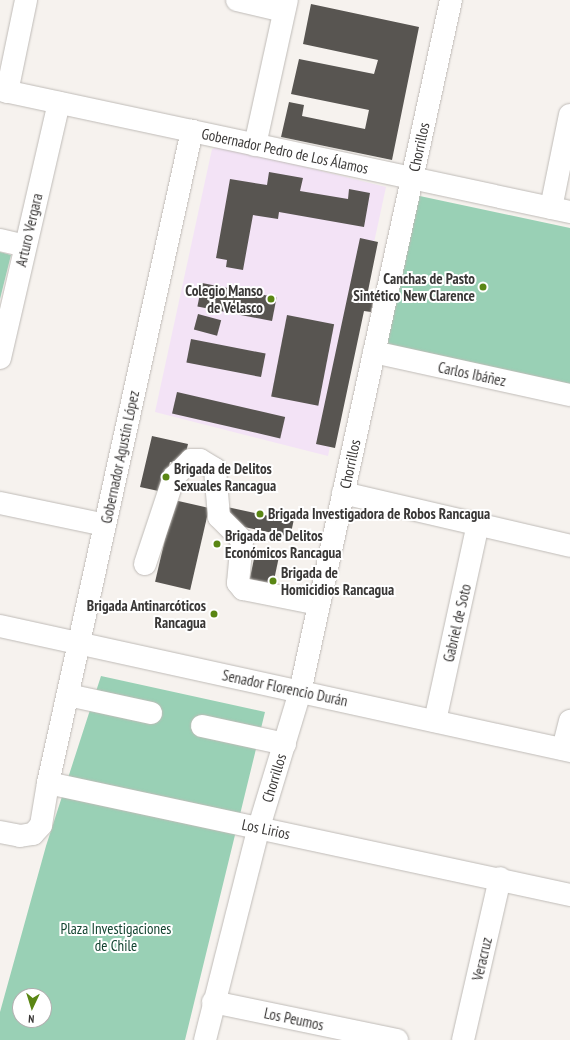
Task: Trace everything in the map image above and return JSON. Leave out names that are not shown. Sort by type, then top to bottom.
[{"type":"street","points":[[4,91],[26,0]]},
{"type":"street","points":[[237,0],[286,5],[255,145]]},
{"type":"street","name":"Chorrillos","points":[[205,1040],[213,1002],[259,827],[300,692],[451,0]]},
{"type":"street","name":"Gobernador Pedro de Los Álamos","points":[[4,91],[561,210]]},
{"type":"street","name":"Arturo Vergara","points":[[0,358],[59,103]]},
{"type":"street","points":[[561,210],[570,115]]},
{"type":"street","name":"Gobernador Agustín López","points":[[48,783],[192,131]]},
{"type":"street","points":[[0,240],[25,246]]},
{"type":"street","name":"Carlos Ibáñez","points":[[374,352],[570,395]]},
{"type":"street","points":[[145,564],[174,477],[191,460],[200,460],[215,469],[219,517],[242,540],[238,583],[243,589],[319,604]]},
{"type":"street","points":[[343,493],[570,546]]},
{"type":"street","points":[[0,504],[106,525]]},
{"type":"street","name":"Gabriel de Soto","points":[[435,721],[478,524]]},
{"type":"street","name":"Senador Florencio Durán","points":[[0,626],[567,750]]},
{"type":"street","points":[[68,695],[151,713]]},
{"type":"street","points":[[567,750],[570,721]]},
{"type":"street","points":[[202,726],[285,744]]},
{"type":"street","points":[[0,832],[20,836],[33,834],[41,825],[48,783]]},
{"type":"street","name":"Los Lirios","points":[[48,783],[500,878],[570,895]]},
{"type":"street","name":"Veracruz","points":[[463,1040],[500,878]]},
{"type":"street","name":"Los Peumos","points":[[213,1002],[397,1040]]},
{"type":"shaded area","name":"Colegio Manso de Velasco","points":[[221,146],[386,187],[328,456],[155,412],[212,149]]},
{"type":"green space","name":"Canchas de Pasto Sintético New Clarence","points":[[415,195],[570,228],[570,387],[382,345]]},
{"type":"green space","points":[[0,252],[11,255],[0,299]]},
{"type":"green space","name":"Plaza Investigaciones de Chile","points":[[101,676],[265,712],[185,1040],[0,1040],[0,1012],[46,846]]},
{"type":"building","points":[[311,4],[419,27],[392,160],[281,137],[289,102],[304,105],[302,116],[365,129],[369,110],[291,94],[299,59],[374,74],[378,60],[303,44]]},
{"type":"building","points":[[269,172],[303,178],[300,191],[348,199],[349,189],[370,193],[364,227],[279,212],[278,219],[253,215],[243,270],[226,267],[227,260],[216,258],[230,179],[267,185]]},
{"type":"building","points":[[360,238],[378,242],[368,291],[375,293],[371,312],[364,311],[335,448],[316,444]]},
{"type":"building","points":[[202,283],[277,298],[272,321],[197,307]]},
{"type":"building","points":[[198,314],[221,320],[217,336],[194,329]]},
{"type":"building","points":[[287,315],[334,324],[318,406],[271,396]]},
{"type":"building","points":[[191,339],[266,354],[261,377],[186,363]]},
{"type":"building","points":[[177,392],[285,417],[280,438],[172,413]]},
{"type":"building","points":[[152,436],[188,444],[183,465],[170,462],[163,492],[140,487]]},
{"type":"building","points":[[174,500],[209,508],[190,590],[155,582]]},
{"type":"building","points":[[227,507],[294,521],[290,537],[224,523]]},
{"type":"building","points":[[255,554],[278,559],[271,594],[248,589]]},
{"type":"place","name":"Canchas de Pasto Sintético New Clarence","points":[[483,287]]},
{"type":"place","name":"Colegio Manso de Velasco","points":[[271,299]]},
{"type":"place","name":"Brigada de Delitos Sexuales Rancagua","points":[[166,477]]},
{"type":"place","name":"Brigada Investigadora de Robos Rancagua","points":[[260,514]]},
{"type":"place","name":"Brigada de Delitos Económicos Rancagua","points":[[217,544]]},
{"type":"place","name":"Brigada de Homicidios Rancagua","points":[[273,581]]},
{"type":"place","name":"Brigada Antinarcóticos Rancagua","points":[[214,614]]}]
